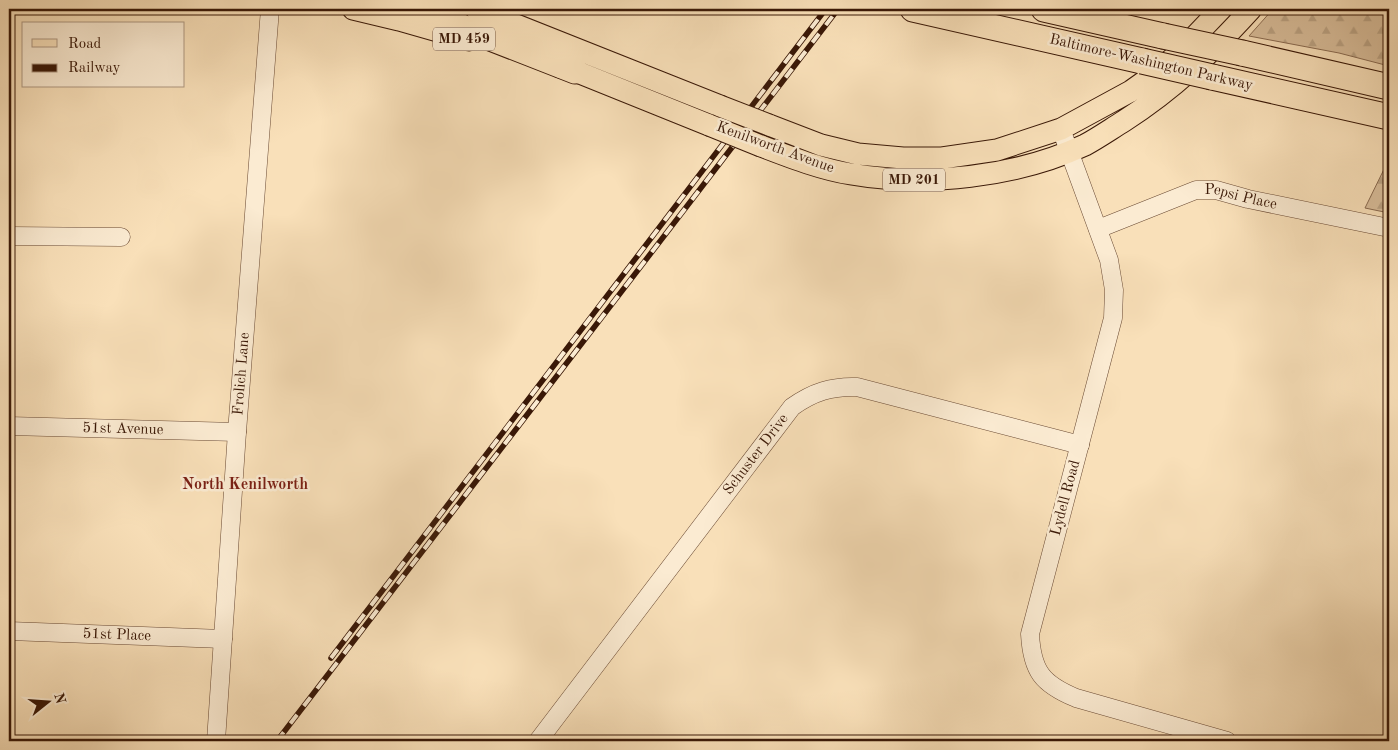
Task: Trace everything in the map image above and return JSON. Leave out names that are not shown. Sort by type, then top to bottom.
[{"type":"highway","name":"MD 201","points":[[416,9],[575,71]]},
{"type":"highway","name":"Baltimore-Washington Parkway","points":[[913,9],[1389,117]]},
{"type":"highway","name":"Baltimore-Washington Parkway","points":[[1044,9],[1389,87]]},
{"type":"main road","name":"Kenilworth Avenue","points":[[353,9],[399,20],[575,71],[761,146],[816,166],[851,174],[902,180],[949,179],[985,174],[1026,165],[1086,144],[1149,105],[1169,90],[1214,49],[1251,9]]},
{"type":"main road","name":"Kenilworth Avenue","points":[[476,9],[821,144],[858,154],[903,158],[942,158],[997,150],[1061,129],[1131,91],[1155,74],[1180,52],[1221,9]]},
{"type":"street","name":"Frolich Lane","points":[[216,741],[237,432],[270,9]]},
{"type":"street","name":"Lydell Road","points":[[1061,129],[1109,260],[1114,290],[1113,318],[1030,634],[1031,651],[1035,665],[1055,689],[1076,698],[1227,741]]},
{"type":"street","name":"Pepsi Place","points":[[1098,229],[1196,190],[1216,190],[1248,199],[1389,228]]},
{"type":"street","points":[[9,236],[121,238]]},
{"type":"street","name":"Schuster Drive","points":[[538,741],[792,406],[804,398],[822,390],[840,387],[857,388],[1080,445]]},
{"type":"street","name":"51st Avenue","points":[[9,426],[237,432]]},
{"type":"street","name":"51st Place","points":[[9,631],[223,639]]},
{"type":"green space","points":[[1273,9],[1389,9],[1389,66],[1339,53],[1249,36]]},
{"type":"green space","points":[[1389,159],[1389,213],[1365,208]]},
{"type":"railway","points":[[331,658],[825,10]]},
{"type":"railway","points":[[277,741],[835,13]]},
{"type":"district","name":"North Kenilworth","points":[[245,485]]}]
